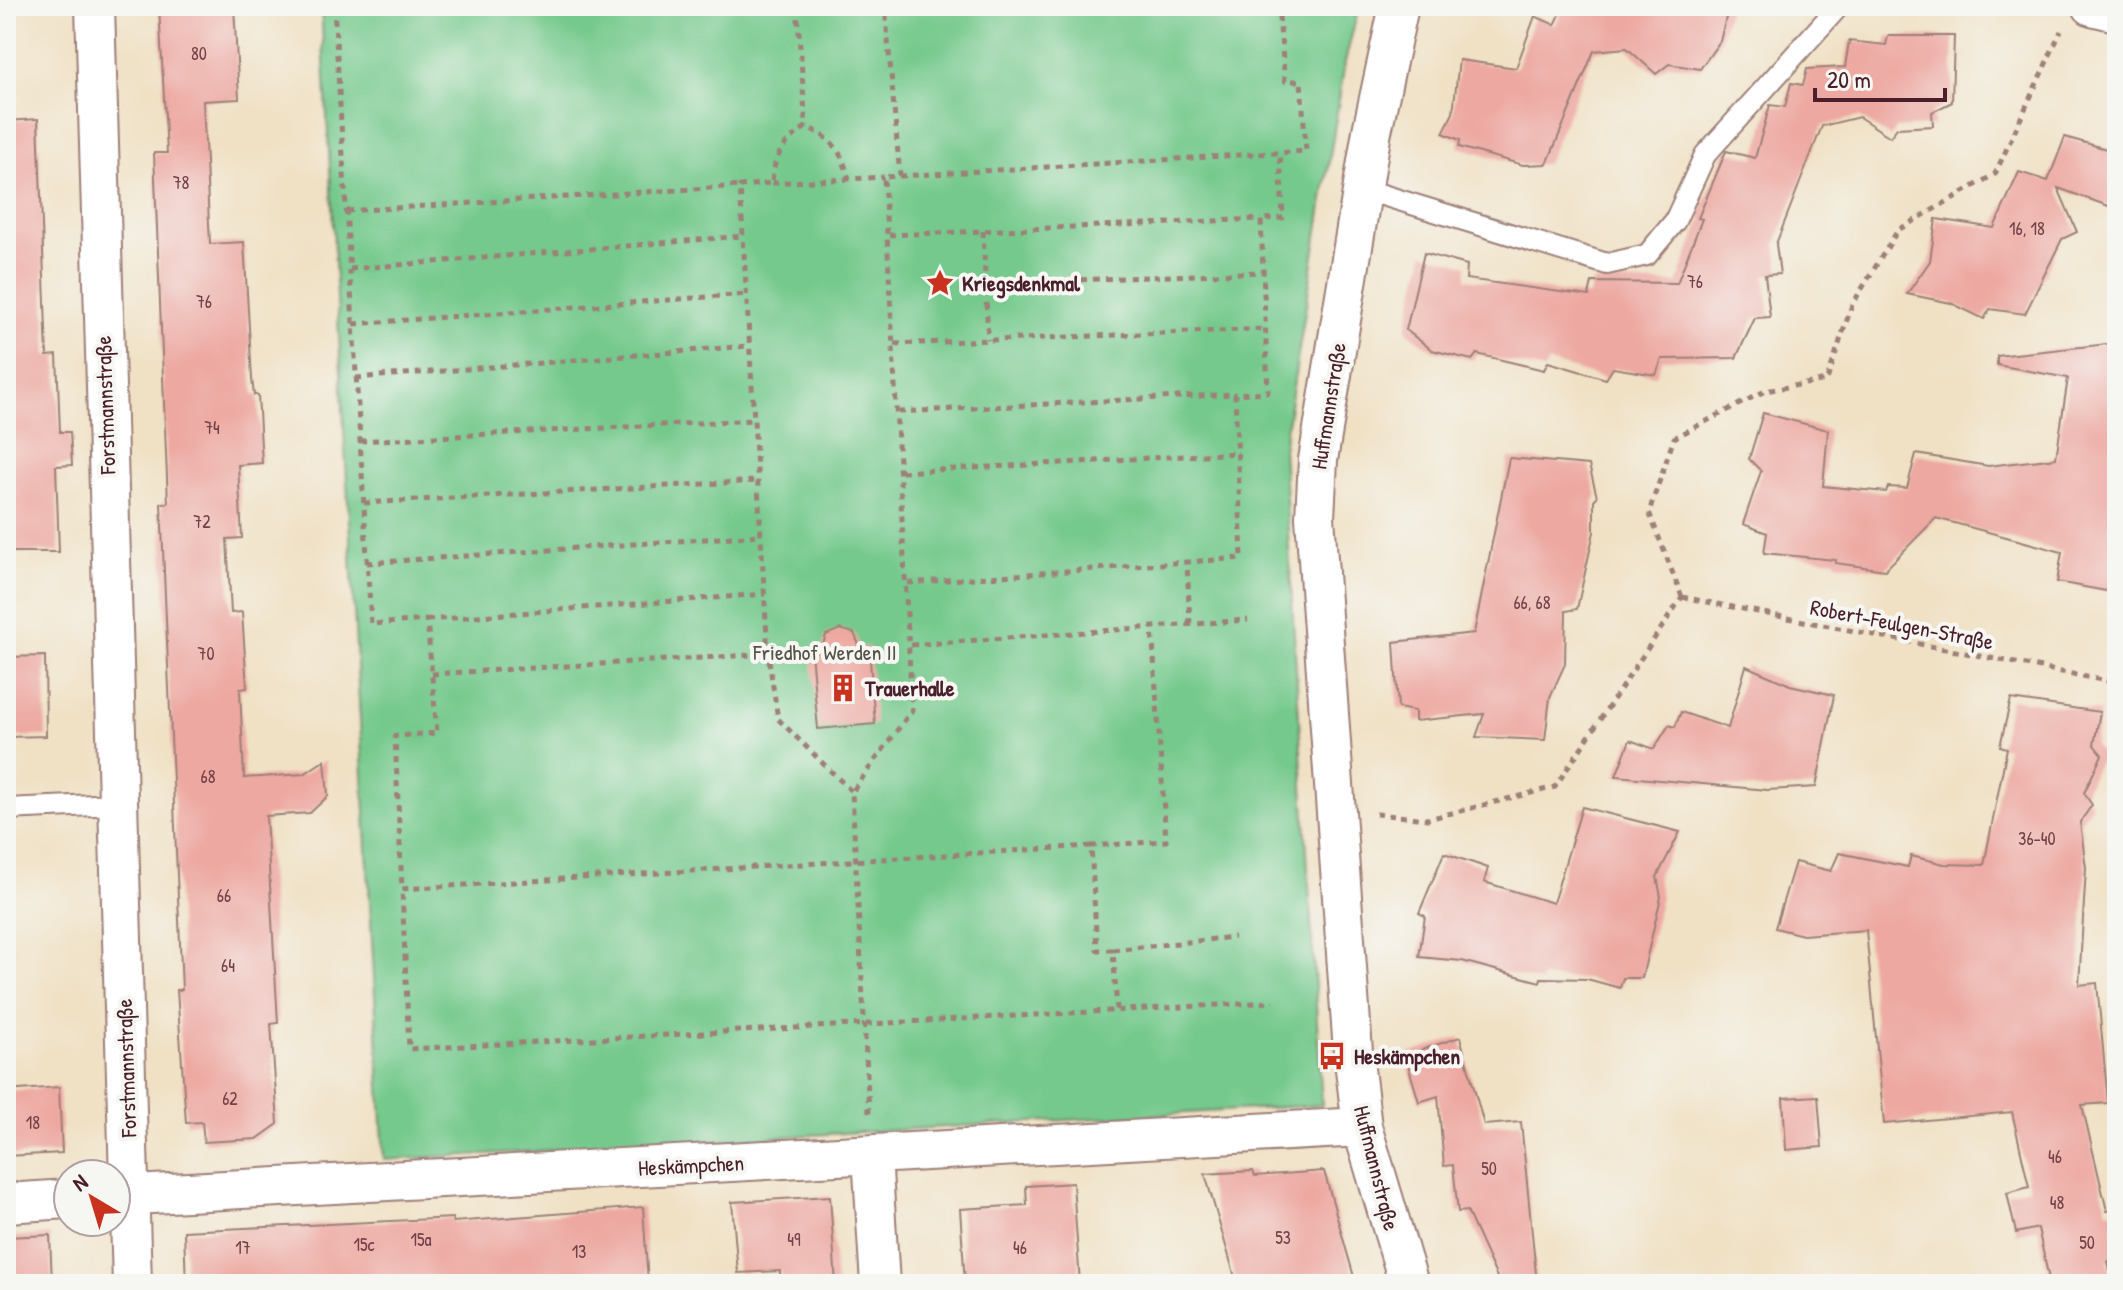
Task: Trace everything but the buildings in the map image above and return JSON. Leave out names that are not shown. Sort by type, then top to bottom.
[{"type":"street","name":"Forstmannstraße","points":[[95,6],[117,804],[122,1158]]},
{"type":"street","name":"Huffmannstraße","points":[[1399,6],[1363,189],[1318,460],[1315,517],[1335,811],[1362,1127],[1409,1284]]},
{"type":"street","points":[[2079,13],[2117,12]]},
{"type":"street","name":"Heskämpchen","points":[[132,1196],[1362,1127]]},
{"type":"street","points":[[872,1155],[880,1284]]},
{"type":"street","points":[[6,1203],[52,1200]]},
{"type":"street","name":"Forstmannstraße","points":[[127,1238],[132,1284]]},
{"type":"lane","points":[[1363,189],[1607,264],[1647,255],[1675,221],[1705,155],[1839,6]]},
{"type":"lane","points":[[6,809],[117,804]]},
{"type":"path","points":[[334,6],[371,624],[765,594]]},
{"type":"path","points":[[797,6],[806,127]]},
{"type":"path","points":[[885,6],[900,176]]},
{"type":"path","points":[[347,211],[1306,151],[1301,81],[1285,81],[1278,6]]},
{"type":"path","points":[[1335,811],[1428,819],[1555,787],[1682,597],[1649,512],[1674,438],[1765,391],[1827,380],[1852,305],[1898,230],[1995,174],[2079,13]]},
{"type":"path","points":[[806,127],[827,136],[842,153],[849,179]]},
{"type":"path","points":[[772,183],[773,164],[784,142],[806,127]]},
{"type":"path","points":[[889,235],[1283,218],[1280,153]]},
{"type":"path","points":[[872,1155],[852,792],[912,710],[908,583],[884,177]]},
{"type":"path","points":[[740,186],[768,654],[778,719],[852,792]]},
{"type":"path","points":[[899,412],[1268,392],[1261,219]]},
{"type":"path","points":[[983,231],[988,340]]},
{"type":"path","points":[[350,269],[743,236]]},
{"type":"path","points":[[985,284],[1263,272]]},
{"type":"path","points":[[354,324],[746,294]]},
{"type":"path","points":[[895,344],[1265,329]]},
{"type":"path","points":[[356,378],[749,346]]},
{"type":"path","points":[[908,583],[1242,558],[1235,394]]},
{"type":"path","points":[[360,441],[754,420]]},
{"type":"path","points":[[902,472],[1238,453]]},
{"type":"path","points":[[364,503],[758,481]]},
{"type":"path","points":[[367,563],[761,535]]},
{"type":"path","points":[[1187,562],[1190,624]]},
{"type":"path","name":"Robert-Feulgen-Straße","points":[[1682,597],[2117,683]]},
{"type":"path","points":[[427,620],[437,733],[395,736],[409,1049],[1274,1002]]},
{"type":"path","points":[[911,645],[1248,620]]},
{"type":"path","points":[[402,889],[1166,841],[1152,627]]},
{"type":"path","points":[[432,674],[768,654]]},
{"type":"path","points":[[1091,846],[1097,950],[1234,937]]},
{"type":"path","points":[[1113,950],[1117,1010]]},
{"type":"green space","name":"Friedhof Werden II","points":[[321,6],[1359,6],[1345,62],[1283,449],[1322,1105],[384,1160]]},
{"type":"place","name":"Kriegsdenkmal","points":[[940,283]]},
{"type":"place","name":"Trauerhalle","points":[[843,688]]},
{"type":"place","name":"Heskämpchen","points":[[1332,1056]]}]
